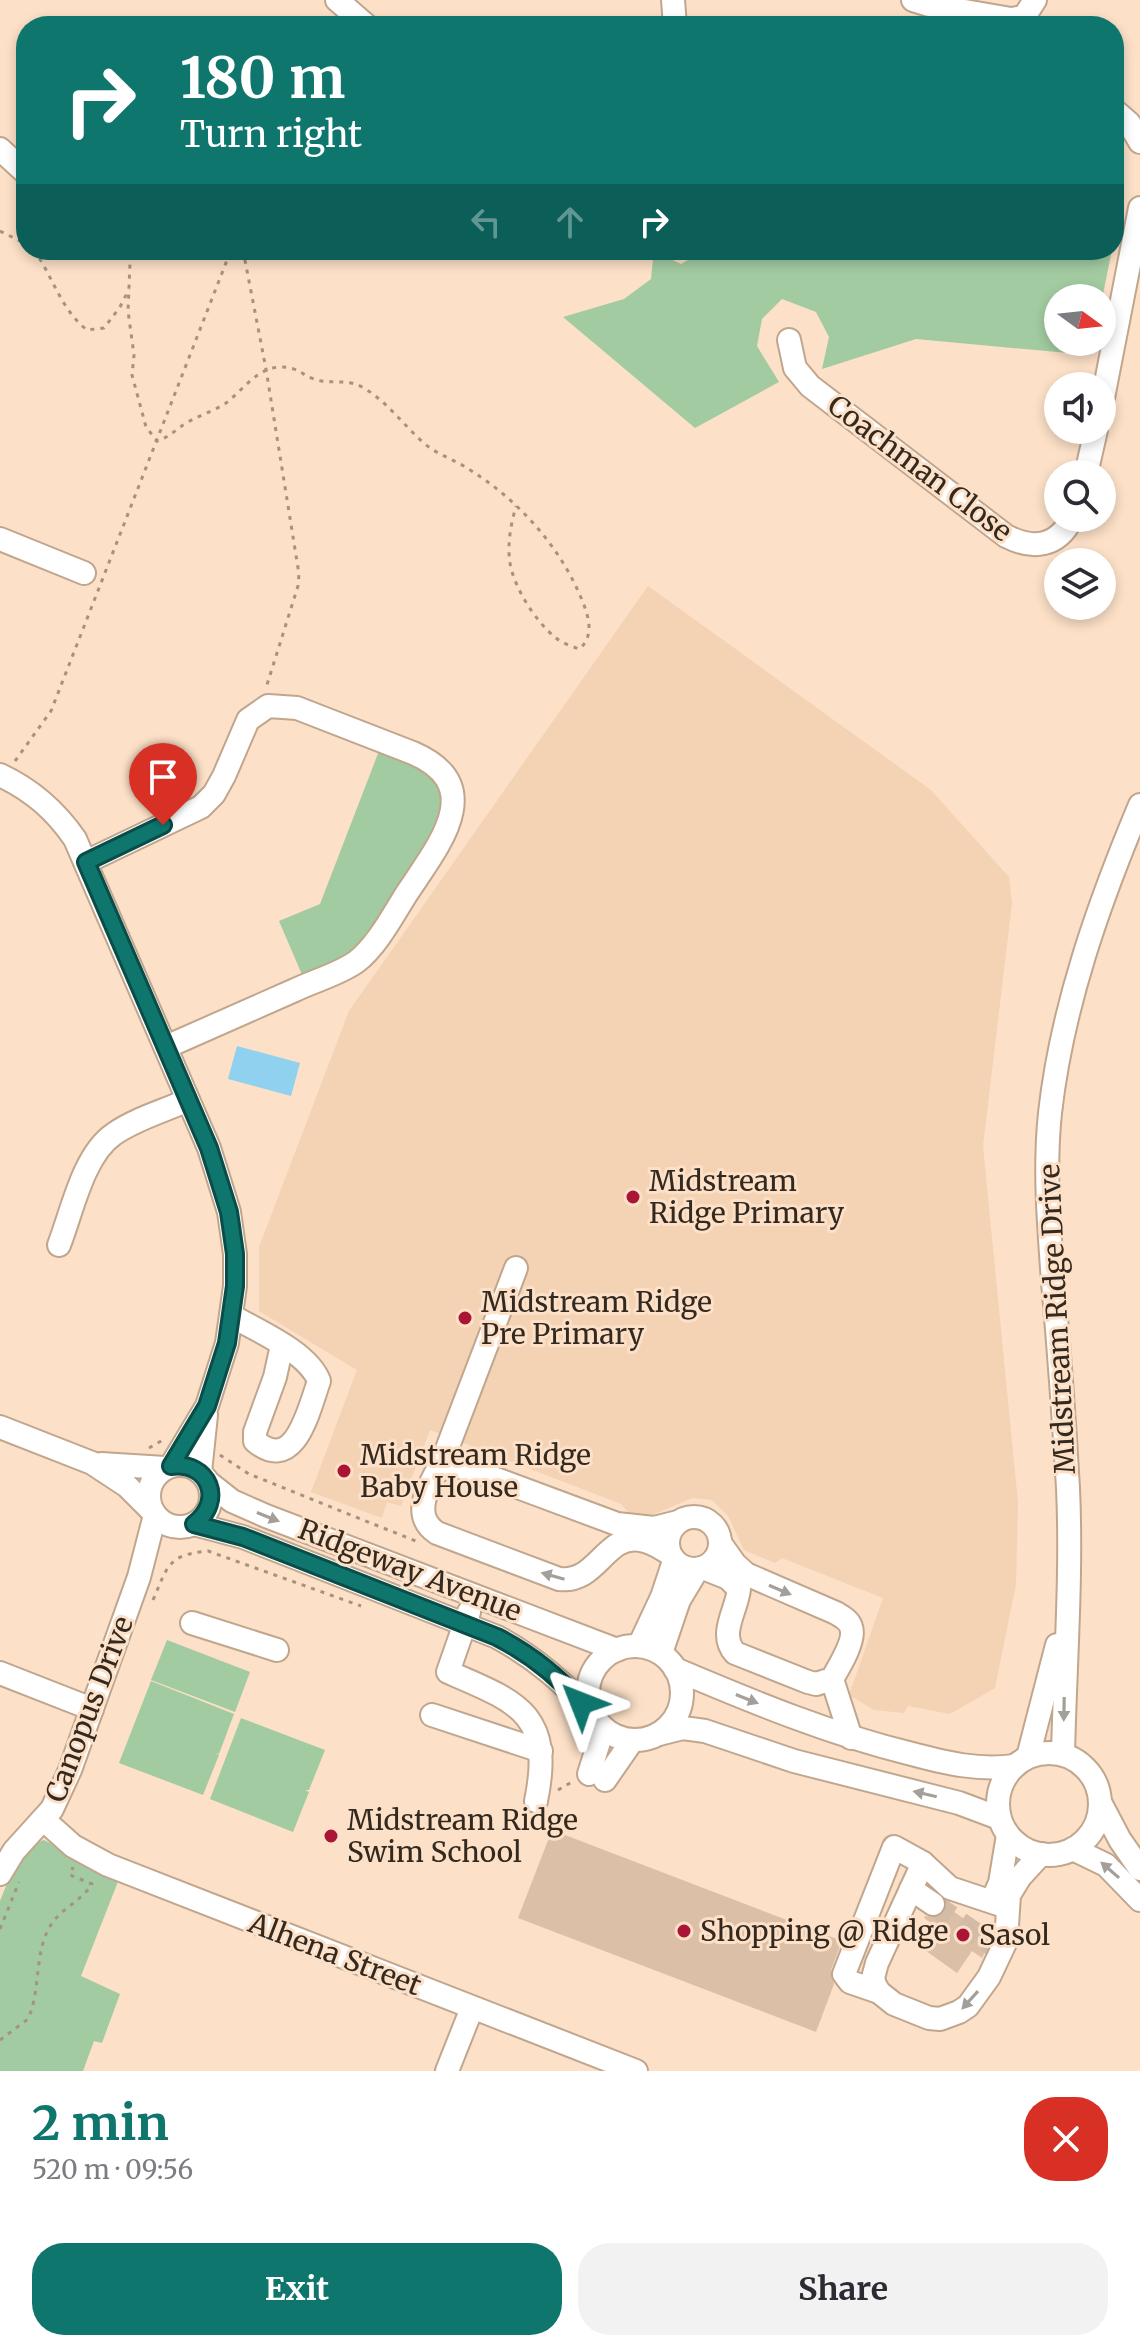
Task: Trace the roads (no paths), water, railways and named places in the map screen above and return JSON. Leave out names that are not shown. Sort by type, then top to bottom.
[{"type":"street","points":[[337,0],[355,16]]},
{"type":"street","points":[[913,0],[989,16]]},
{"type":"street","points":[[0,149],[16,164]]},
{"type":"street","points":[[1108,372],[1140,208]]},
{"type":"street","name":"Coachman Close","points":[[789,340],[795,368],[810,386],[1006,536],[1028,546],[1042,545],[1064,532]]},
{"type":"street","points":[[0,539],[84,573]]},
{"type":"street","points":[[86,862],[201,807],[214,794],[248,720],[268,706],[297,708],[430,760],[443,771],[449,782],[453,810],[442,840],[358,960],[166,1047]]},
{"type":"street","points":[[2,776],[52,809],[75,839],[188,1100],[219,1176],[229,1212],[235,1254],[232,1316],[227,1343],[207,1406],[168,1467],[157,1474],[148,1492],[153,1513]]},
{"type":"street","name":"Midstream Ridge Drive","points":[[1063,1754],[1068,1489],[1045,1179],[1050,1117],[1064,1031],[1078,977],[1101,905],[1140,805]]},
{"type":"street","points":[[59,1245],[88,1166],[102,1144],[126,1126],[188,1100]]},
{"type":"street","points":[[516,1268],[442,1462],[428,1490],[422,1516],[424,1523],[437,1533],[559,1579],[577,1578],[619,1543],[635,1539],[650,1542],[680,1566],[728,1578],[739,1589],[727,1636],[735,1653],[808,1682],[816,1684],[832,1679]]},
{"type":"street","points":[[232,1316],[282,1345]]},
{"type":"street","points":[[0,1427],[92,1463],[127,1486],[166,1525],[190,1526],[208,1510],[211,1491],[204,1477],[207,1406]]},
{"type":"street","points":[[442,1462],[617,1524],[654,1528],[697,1517],[706,1520],[713,1525],[720,1543],[735,1564],[746,1574],[836,1613],[852,1628],[832,1679],[851,1738]]},
{"type":"street","points":[[92,1463],[168,1467],[181,1464],[204,1477]]},
{"type":"street","name":"Ridgeway Avenue","points":[[204,1477],[232,1501],[266,1516],[475,1596],[648,1654],[742,1697],[851,1738],[982,1769],[1021,1761]]},
{"type":"street","name":"Canopus Drive","points":[[11,1874],[14,1851],[44,1820],[70,1770],[139,1577],[153,1513]]},
{"type":"street","points":[[589,1514],[601,1533],[600,1560]]},
{"type":"street","points":[[648,1654],[671,1557],[667,1541],[678,1522]]},
{"type":"street","name":"Ridgeway Avenue","points":[[190,1526],[243,1537],[507,1642],[560,1679],[598,1722]]},
{"type":"street","name":"Canopus Drive","points":[[139,1577],[159,1550],[190,1526]]},
{"type":"street","points":[[648,1654],[700,1569],[712,1563],[718,1554],[720,1543]]},
{"type":"street","points":[[475,1596],[448,1672],[503,1696],[528,1716],[541,1751],[541,1776],[536,1801]]},
{"type":"street","name":"Midstream Ridge Drive","points":[[1021,1761],[1066,1607]]},
{"type":"street","points":[[192,1623],[277,1650]]},
{"type":"street","points":[[659,1734],[679,1712],[681,1683],[648,1654],[603,1658],[593,1671],[588,1686],[588,1701],[598,1722],[616,1737],[632,1741],[646,1740],[683,1728],[705,1731],[794,1761],[959,1803],[1004,1826],[1022,1848],[1041,1854],[1061,1854],[1073,1849],[1093,1829],[1100,1802]]},
{"type":"street","points":[[0,1673],[92,1709]]},
{"type":"street","points":[[432,1715],[541,1751]]},
{"type":"street","points":[[598,1722],[597,1777],[632,1741]]},
{"type":"street","points":[[999,1905],[950,1888],[923,1863],[894,1847],[844,1974],[850,1982],[879,1992],[894,2004],[922,2016],[947,2017],[968,2006],[989,1977],[997,1948],[1006,1941],[999,1905],[1004,1870],[1004,1826],[999,1790],[1021,1761],[1045,1753],[1063,1754],[1075,1759],[1093,1778],[1100,1802],[1140,1869]]},
{"type":"street","name":"Alhena Street","points":[[44,1820],[73,1846],[94,1859],[636,2071]]},
{"type":"street","points":[[1073,1849],[1106,1865],[1140,1900]]},
{"type":"street","points":[[999,1905],[1041,1854]]},
{"type":"street","points":[[879,1992],[873,1978],[877,1963],[923,1863]]},
{"type":"street","points":[[911,1889],[933,1904]]},
{"type":"street","points":[[447,2071],[472,2008]]},
{"type":"water","points":[[237,1046],[300,1063],[291,1096],[228,1079]]},
{"type":"tunnel","points":[[933,1904],[992,1945]]},
{"type":"place","name":"Midstream Ridge Primary","points":[[633,1197]]},
{"type":"place","name":"Midstream Ridge Pre Primary","points":[[465,1318]]},
{"type":"place","name":"Midstream Ridge Baby House","points":[[344,1471]]},
{"type":"place","name":"Midstream Ridge Swim School","points":[[331,1836]]},
{"type":"place","name":"Shopping @ Ridge","points":[[684,1931]]},
{"type":"place","name":"Sasol","points":[[963,1935]]}]
